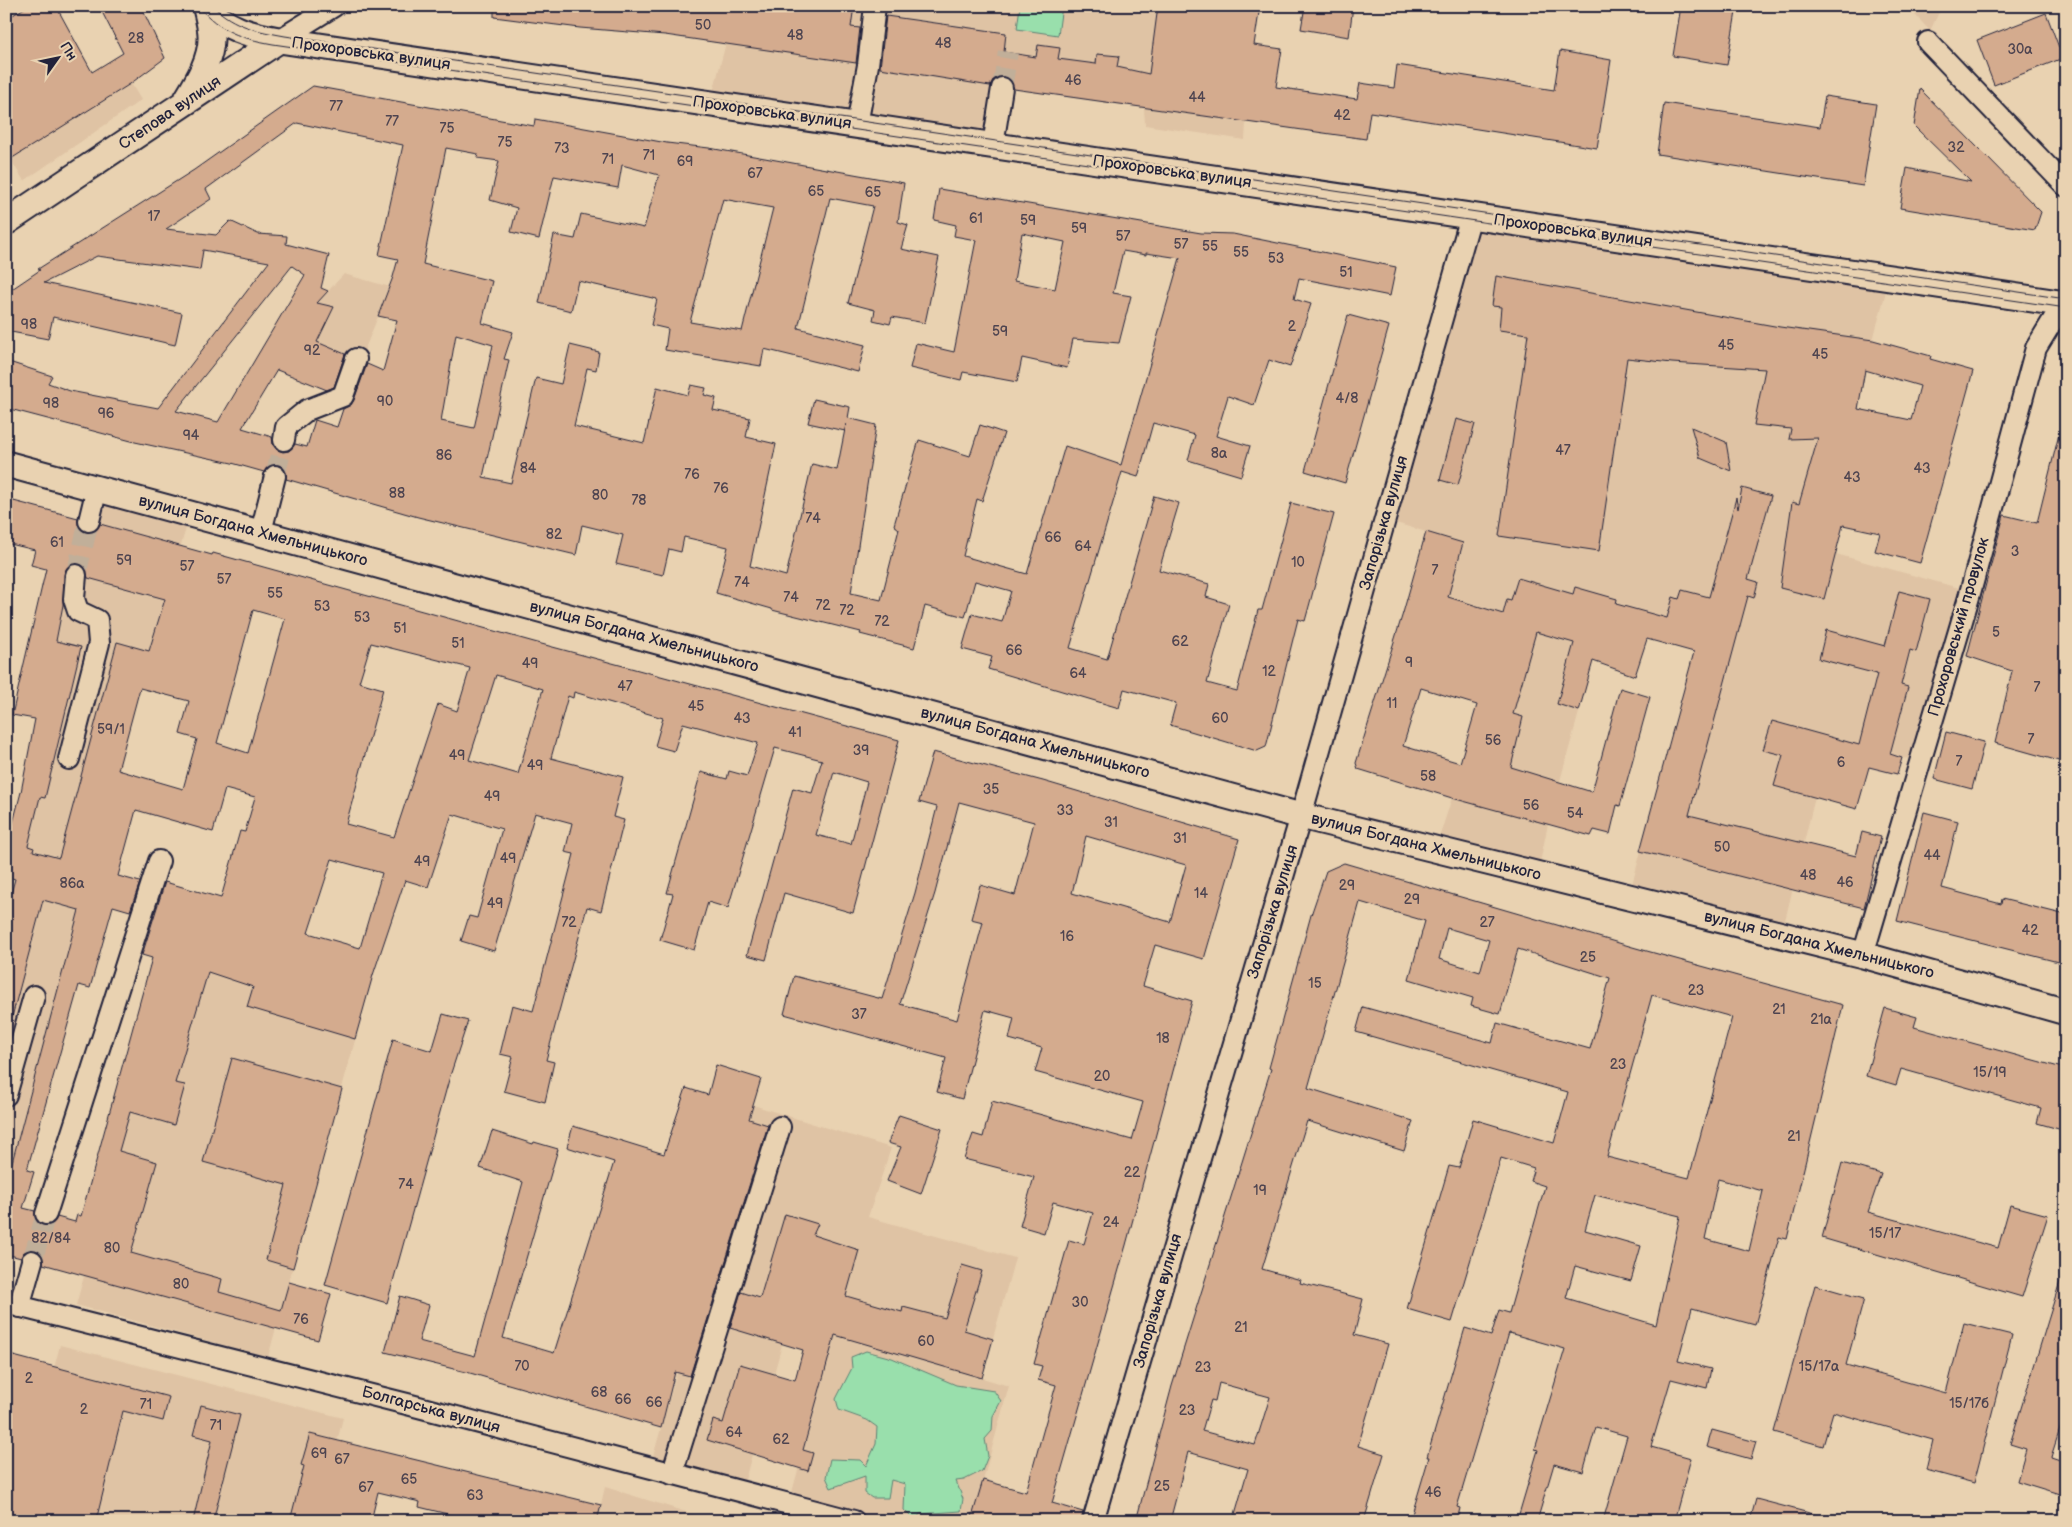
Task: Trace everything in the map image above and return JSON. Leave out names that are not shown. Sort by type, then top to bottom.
[{"type":"main road","name":"Прохоровська вулиця","points":[[205,7],[219,20],[233,28],[247,34],[279,40],[2065,302]]},
{"type":"main road","points":[[184,103],[198,82],[209,50],[212,36],[205,7]]},
{"type":"main road","name":"Степова вулиця","points":[[6,222],[279,40]]},
{"type":"main road","name":"вулиця Богдана Хмельницького","points":[[6,464],[1301,816],[1863,955],[2066,1012]]},
{"type":"street","name":"Степова вулиця","points":[[279,40],[334,6]]},
{"type":"street","points":[[857,125],[868,66],[875,6]]},
{"type":"street","points":[[1928,42],[2066,186]]},
{"type":"street","points":[[993,145],[1002,88]]},
{"type":"street","name":"Запорізька вулиця","points":[[1093,1521],[1301,816],[1471,216]]},
{"type":"street","name":"Прохоровський провулок","points":[[1863,955],[1969,597],[2036,348],[2065,302]]},
{"type":"street","points":[[284,440],[286,427],[307,410],[343,396],[356,359]]},
{"type":"street","points":[[261,532],[275,476]]},
{"type":"street","points":[[89,521],[97,488]]},
{"type":"street","points":[[69,759],[99,643],[98,620],[78,611],[74,599],[76,575]]},
{"type":"street","points":[[46,1214],[158,861]]},
{"type":"street","points":[[6,1095],[34,996]]},
{"type":"street","points":[[672,1474],[780,1127]]},
{"type":"street","points":[[13,1305],[32,1261]]},
{"type":"street","name":"Болгарська вулиця","points":[[13,1305],[407,1404],[854,1521]]},
{"type":"shaded area","points":[[56,6],[92,72],[116,58],[141,100],[24,181],[6,152]]},
{"type":"shaded area","points":[[740,6],[1260,6],[1248,87],[1245,140],[1145,125],[1144,108],[996,87],[989,137],[712,96],[726,43]]},
{"type":"shaded area","points":[[1907,6],[1942,6],[1930,31]]},
{"type":"shaded area","points":[[1472,222],[1889,280],[1865,370],[1836,554],[1966,590],[1913,759],[1902,758],[1771,721],[1764,749],[1783,755],[1775,785],[1815,797],[1782,933],[1629,896],[1694,652],[1603,626],[1548,824],[1538,872],[1436,847],[1452,798],[1495,641],[1454,599],[1448,597],[1463,543],[1386,520]]},
{"type":"shaded area","points":[[344,274],[390,287],[360,361],[343,396],[277,370],[317,303]]},
{"type":"shaded area","points":[[91,489],[190,515],[149,651],[6,1185],[6,1037],[46,888],[6,876],[6,851],[21,792],[35,719],[56,641],[70,573]]},
{"type":"shaded area","points":[[182,922],[373,975],[268,1357],[76,1305]]},
{"type":"shaded area","points":[[753,1105],[891,1148],[868,1217],[1015,1258],[982,1378],[1009,1386],[972,1521],[859,1521],[789,1503],[858,1251],[792,1308],[742,1491],[650,1467]]},
{"type":"shaded area","points":[[60,1345],[343,1418],[317,1521],[15,1521]]},
{"type":"shaded area","points":[[605,1487],[715,1521],[597,1521]]},
{"type":"green space","points":[[1020,6],[1062,6],[1058,35],[1017,29]]},
{"type":"green space","points":[[866,1351],[892,1358],[956,1385],[994,1391],[1001,1401],[993,1416],[992,1431],[985,1439],[988,1456],[982,1471],[964,1480],[956,1481],[963,1499],[961,1511],[920,1514],[915,1521],[904,1510],[905,1484],[891,1480],[888,1498],[872,1498],[865,1493],[865,1476],[831,1488],[826,1477],[830,1459],[860,1460],[866,1466],[876,1444],[877,1427],[867,1420],[839,1410],[836,1399],[852,1368],[851,1357]]},
{"type":"building","points":[[28,6],[56,6],[92,72],[123,53],[99,6],[141,6],[165,58],[130,84],[6,162],[6,19]]},
{"type":"building","points":[[494,6],[854,6],[851,27],[860,28],[856,63],[665,35],[580,28],[494,17]]},
{"type":"building","points":[[1158,6],[1260,6],[1254,45],[1282,49],[1276,87],[1357,99],[1360,83],[1394,88],[1397,65],[1554,90],[1560,51],[1611,60],[1597,148],[1370,112],[1366,139],[1014,89],[1010,79],[1003,76],[993,80],[990,86],[880,68],[886,16],[1006,33],[1004,52],[1036,57],[1038,45],[1060,48],[1058,59],[1096,64],[1097,54],[1119,56],[1117,67],[1149,74]]},
{"type":"building","points":[[1305,6],[1353,6],[1349,37],[1301,29]]},
{"type":"building","points":[[1681,6],[1737,6],[1727,65],[1673,56]]},
{"type":"building","points":[[2046,13],[2063,58],[1994,85],[1977,40]]},
{"type":"building","points":[[313,86],[534,126],[535,119],[904,183],[898,222],[908,225],[901,249],[939,257],[925,323],[892,317],[890,324],[873,320],[875,310],[848,303],[873,206],[830,198],[798,328],[865,345],[858,372],[764,349],[761,366],[665,350],[668,329],[651,325],[657,299],[578,281],[571,311],[539,303],[554,235],[575,239],[581,214],[644,228],[659,175],[622,165],[618,188],[554,176],[539,239],[511,232],[517,208],[490,200],[499,161],[477,158],[478,154],[446,148],[423,264],[492,281],[482,323],[513,332],[504,359],[509,360],[483,477],[511,483],[536,378],[561,384],[570,345],[599,352],[596,370],[587,368],[574,426],[644,443],[657,387],[688,395],[691,385],[706,388],[704,395],[716,398],[713,410],[750,418],[746,437],[776,444],[750,566],[786,576],[812,464],[837,470],[845,431],[808,423],[814,399],[850,407],[848,418],[876,425],[851,593],[881,600],[899,529],[894,525],[919,440],[970,456],[980,425],[1004,433],[982,501],[977,499],[963,556],[1027,574],[1065,446],[1121,465],[1180,258],[1123,251],[1113,293],[1131,296],[1119,343],[1073,339],[1067,368],[1022,358],[1017,382],[963,372],[961,380],[910,368],[916,343],[954,352],[976,240],[954,236],[956,225],[934,220],[939,189],[1201,233],[1233,234],[1396,267],[1390,296],[1299,278],[1294,299],[1311,304],[1290,367],[1269,360],[1254,405],[1228,396],[1216,436],[1250,446],[1241,476],[1188,460],[1195,435],[1153,423],[1138,477],[1122,472],[1070,648],[1107,659],[1154,496],[1179,503],[1159,570],[1209,584],[1206,597],[1229,604],[1207,683],[1237,691],[1258,610],[1262,610],[1291,503],[1334,514],[1305,621],[1298,619],[1266,747],[1257,751],[1170,725],[1176,703],[1124,689],[1119,708],[988,669],[992,657],[962,649],[972,614],[1002,622],[1011,591],[975,581],[965,617],[925,606],[914,648],[716,593],[728,547],[684,537],[681,552],[669,549],[663,575],[616,564],[623,535],[582,525],[576,555],[418,517],[286,479],[286,472],[278,465],[271,465],[264,472],[232,463],[135,442],[6,408],[6,361],[52,376],[48,383],[70,391],[158,408],[269,262],[203,250],[200,270],[97,256],[44,283],[182,313],[175,345],[53,317],[48,339],[6,331],[6,293],[40,270],[38,269],[194,170]],"holes":[[[297,123],[403,145],[379,255],[398,259],[378,316],[397,320],[383,371],[367,364],[354,400],[351,405],[343,409],[337,427],[315,420],[307,447],[295,444],[289,451],[283,452],[277,450],[273,445],[272,437],[242,428],[277,370],[327,390],[334,387],[345,354],[317,342],[334,307],[317,303],[328,291],[321,288],[329,255],[286,244],[287,236],[258,234],[230,221],[216,235],[166,229],[211,199],[206,189]],[[723,199],[773,208],[742,331],[690,322]],[[1022,233],[1065,242],[1055,289],[1014,281]],[[292,266],[305,275],[218,422],[176,411]],[[456,334],[493,345],[474,428],[441,421]]]},
{"type":"building","points":[[1920,89],[2041,212],[2035,230],[1900,208],[1907,168],[1971,182],[1914,126]]},
{"type":"building","points":[[1825,96],[1876,104],[1863,186],[1657,154],[1664,103],[1820,127]]},
{"type":"building","points":[[1496,276],[1780,327],[1873,340],[1931,356],[1930,359],[1973,371],[1920,563],[1875,551],[1880,533],[1843,525],[1824,599],[1780,588],[1792,502],[1799,504],[1818,438],[1789,439],[1791,429],[1754,425],[1765,369],[1627,358],[1599,551],[1499,536],[1528,334],[1499,330],[1501,307],[1492,306]],"holes":[[[1865,370],[1920,386],[1911,420],[1858,409]]]},
{"type":"building","points":[[1348,315],[1389,326],[1345,483],[1305,471]]},
{"type":"building","points":[[1456,419],[1475,424],[1458,485],[1440,480]]},
{"type":"building","points":[[1691,427],[1726,442],[1731,471],[1700,458]]},
{"type":"building","points":[[2060,430],[2066,431],[2066,763],[1995,743],[2012,671],[1967,656],[2004,515],[2037,523]]},
{"type":"building","points":[[1742,488],[1771,496],[1748,579],[1758,582],[1754,598],[1748,596],[1689,815],[1856,856],[1862,832],[1881,837],[1864,908],[1640,851],[1694,652],[1647,639],[1635,676],[1593,661],[1579,711],[1557,704],[1574,643],[1536,632],[1513,714],[1523,717],[1511,767],[1592,792],[1620,688],[1650,697],[1620,806],[1617,805],[1610,834],[1594,830],[1591,836],[1452,798],[1358,769],[1356,763],[1426,532],[1463,543],[1448,597],[1503,614],[1507,599],[1511,600],[1518,578],[1573,594],[1575,587],[1617,599],[1616,604],[1667,618],[1673,597],[1679,599],[1682,590],[1709,597],[1736,498],[1738,509]],"holes":[[[1421,688],[1477,705],[1460,763],[1403,746]]]},
{"type":"building","points":[[6,499],[78,518],[78,525],[86,532],[93,532],[100,524],[899,740],[853,913],[784,893],[766,960],[747,955],[793,788],[812,793],[822,760],[775,748],[728,908],[708,902],[694,950],[660,940],[673,894],[667,893],[701,772],[727,779],[729,771],[747,776],[758,743],[683,723],[674,751],[655,746],[663,718],[574,692],[573,698],[568,696],[551,758],[623,777],[613,817],[624,820],[601,911],[587,907],[546,1060],[554,1062],[545,1102],[504,1091],[513,1057],[500,1054],[512,1005],[533,1011],[574,854],[565,852],[572,823],[535,813],[494,951],[461,941],[469,916],[477,918],[502,829],[452,814],[428,887],[405,880],[373,975],[355,1039],[247,1007],[253,987],[208,972],[175,1083],[185,1085],[174,1125],[130,1112],[119,1151],[157,1162],[131,1253],[222,1279],[219,1292],[281,1310],[289,1282],[331,1294],[318,1340],[43,1264],[41,1253],[35,1250],[24,1252],[21,1258],[6,1254],[6,1185],[79,910],[43,900],[12,1017],[6,1017],[6,911],[15,879],[6,876],[6,850],[21,792],[35,719],[12,715],[46,569],[31,565],[35,550],[6,543]],"holes":[[[76,563],[82,565],[86,570],[88,578],[165,599],[149,651],[117,642],[59,858],[33,851],[34,848],[28,846],[40,797],[45,798],[81,647],[56,641],[63,605],[64,574],[67,568]],[[253,610],[285,619],[248,753],[217,743]],[[371,643],[470,668],[457,711],[438,704],[394,837],[346,824],[383,689],[359,682]],[[496,675],[543,689],[518,774],[469,760]],[[140,688],[189,701],[180,734],[197,739],[183,789],[118,770]],[[834,772],[867,782],[851,844],[816,835]],[[225,789],[255,797],[245,832],[240,831],[221,898],[165,882],[142,955],[152,958],[81,1216],[77,1215],[75,1222],[57,1217],[49,1225],[42,1225],[37,1222],[35,1211],[23,1208],[34,1172],[27,1170],[79,985],[90,988],[113,906],[130,911],[140,882],[118,876],[136,810],[213,832]],[[332,859],[382,873],[360,948],[308,933]]]},
{"type":"building","points":[[1899,591],[1930,599],[1916,652],[1910,650],[1901,685],[1908,687],[1890,754],[1902,758],[1897,774],[1869,767],[1857,809],[1774,786],[1783,755],[1763,750],[1772,721],[1859,745],[1877,674],[1819,659],[1826,630],[1885,646]]},
{"type":"building","points":[[1946,732],[1984,742],[1972,789],[1934,779]]},
{"type":"building","points":[[933,752],[1043,781],[1239,839],[1204,959],[1155,945],[1143,986],[1192,1001],[1126,1245],[1052,1503],[1083,1512],[1081,1521],[987,1521],[972,1517],[983,1480],[1026,1492],[1056,1385],[1038,1380],[1042,1366],[1034,1364],[1069,1240],[1084,1244],[1093,1213],[1053,1202],[1044,1233],[1020,1226],[1034,1177],[964,1159],[973,1134],[983,1137],[992,1101],[1132,1140],[1143,1102],[1035,1072],[1042,1048],[1009,1039],[1014,1018],[985,1010],[962,1099],[937,1092],[946,1058],[784,1014],[794,976],[882,999],[915,893],[937,807],[919,802]],"holes":[[[959,802],[1034,822],[1015,895],[980,885],[971,919],[983,922],[957,1020],[900,1004],[935,893]],[[1086,836],[1186,865],[1170,922],[1072,893]]]},
{"type":"building","points":[[1924,812],[1958,821],[1942,888],[2001,904],[2002,899],[2066,915],[2066,964],[1897,921]]},
{"type":"building","points":[[1344,863],[1636,948],[1843,1005],[1787,1239],[1779,1237],[1755,1325],[1692,1308],[1678,1361],[1711,1369],[1707,1388],[1671,1379],[1651,1447],[1691,1458],[1674,1521],[1603,1521],[1627,1436],[1596,1427],[1583,1472],[1554,1464],[1537,1521],[1517,1521],[1538,1450],[1535,1449],[1565,1349],[1509,1333],[1457,1507],[1460,1508],[1457,1521],[1410,1521],[1465,1328],[1491,1336],[1499,1310],[1509,1313],[1545,1186],[1530,1181],[1534,1168],[1501,1158],[1452,1322],[1407,1309],[1449,1166],[1459,1168],[1473,1119],[1554,1143],[1568,1092],[1356,1032],[1363,1007],[1492,1043],[1497,1023],[1590,1049],[1610,978],[1518,949],[1500,1014],[1471,1006],[1473,998],[1409,979],[1425,921],[1360,902],[1308,1088],[1413,1121],[1404,1151],[1307,1121],[1262,1269],[1301,1280],[1300,1283],[1363,1299],[1354,1335],[1388,1344],[1358,1446],[1384,1454],[1364,1521],[1233,1521],[1248,1469],[1188,1452],[1170,1521],[1136,1521],[1172,1386],[1271,1069],[1269,1068],[1311,915],[1326,871]],"holes":[[[1447,928],[1489,940],[1480,972],[1439,959]],[[1652,995],[1732,1017],[1689,1178],[1607,1157]],[[1718,1179],[1763,1191],[1749,1251],[1705,1239]],[[1595,1195],[1680,1216],[1656,1325],[1566,1298],[1575,1266],[1631,1281],[1641,1246],[1585,1230]],[[1219,1383],[1270,1397],[1255,1445],[1202,1431],[1211,1400],[1215,1401]]]},
{"type":"building","points":[[1885,1008],[1917,1017],[1914,1027],[2066,1069],[2066,1131],[2037,1123],[2041,1108],[1901,1069],[1896,1085],[1866,1076]]},
{"type":"building","points":[[443,1014],[468,1021],[450,1076],[387,1303],[325,1285],[393,1039],[432,1051]]},
{"type":"building","points":[[232,1058],[342,1089],[293,1268],[266,1260],[286,1185],[203,1162]]},
{"type":"building","points":[[716,1065],[761,1079],[749,1119],[768,1125],[690,1376],[675,1372],[661,1428],[470,1373],[385,1352],[400,1296],[429,1305],[419,1341],[475,1356],[523,1182],[480,1168],[492,1131],[533,1144],[534,1142],[558,1149],[503,1338],[554,1353],[614,1162],[567,1147],[573,1126],[664,1154],[686,1088],[708,1095]]},
{"type":"building","points":[[899,1115],[942,1129],[921,1194],[887,1181],[901,1147],[888,1143]]},
{"type":"building","points":[[1842,1163],[1881,1174],[1868,1212],[1998,1248],[2010,1205],[2048,1215],[2022,1297],[1822,1238]]},
{"type":"building","points":[[785,1214],[818,1224],[813,1235],[859,1250],[846,1296],[902,1312],[903,1307],[945,1318],[962,1265],[982,1271],[964,1330],[993,1339],[982,1378],[835,1335],[803,1450],[813,1453],[808,1471],[707,1440],[713,1420],[723,1423],[740,1364],[795,1380],[803,1350],[730,1328],[741,1292],[760,1298]]},
{"type":"building","points":[[2062,1275],[2066,1276],[2066,1410],[2051,1457],[2066,1462],[2066,1496],[2017,1481],[2026,1449],[2010,1444]]},
{"type":"building","points":[[1815,1285],[1864,1299],[1846,1365],[1946,1393],[1964,1323],[2012,1335],[1974,1483],[1926,1470],[1933,1440],[1833,1412],[1823,1446],[1774,1432]]},
{"type":"building","points":[[6,1354],[169,1397],[163,1421],[123,1411],[96,1521],[6,1521]]},
{"type":"building","points":[[201,1405],[240,1415],[213,1521],[193,1521],[212,1440],[193,1435]]},
{"type":"building","points":[[1712,1430],[1756,1442],[1751,1459],[1707,1447]]},
{"type":"building","points":[[310,1434],[601,1505],[597,1521],[476,1521],[419,1507],[420,1502],[378,1492],[371,1521],[290,1521],[304,1466],[301,1465]]},
{"type":"building","points":[[1756,1499],[1817,1515],[1817,1521],[1750,1521]]},
{"type":"tunnel","points":[[1002,88],[1008,52]]},
{"type":"tunnel","points":[[275,476],[284,440]]},
{"type":"tunnel","points":[[76,575],[89,521]]},
{"type":"tunnel","points":[[32,1261],[46,1214]]},
{"type":"tram line","points":[[198,6],[223,28],[241,36],[273,44],[2066,308]]},
{"type":"tram line","points":[[213,6],[229,19],[247,27],[285,36],[2066,299]]}]
